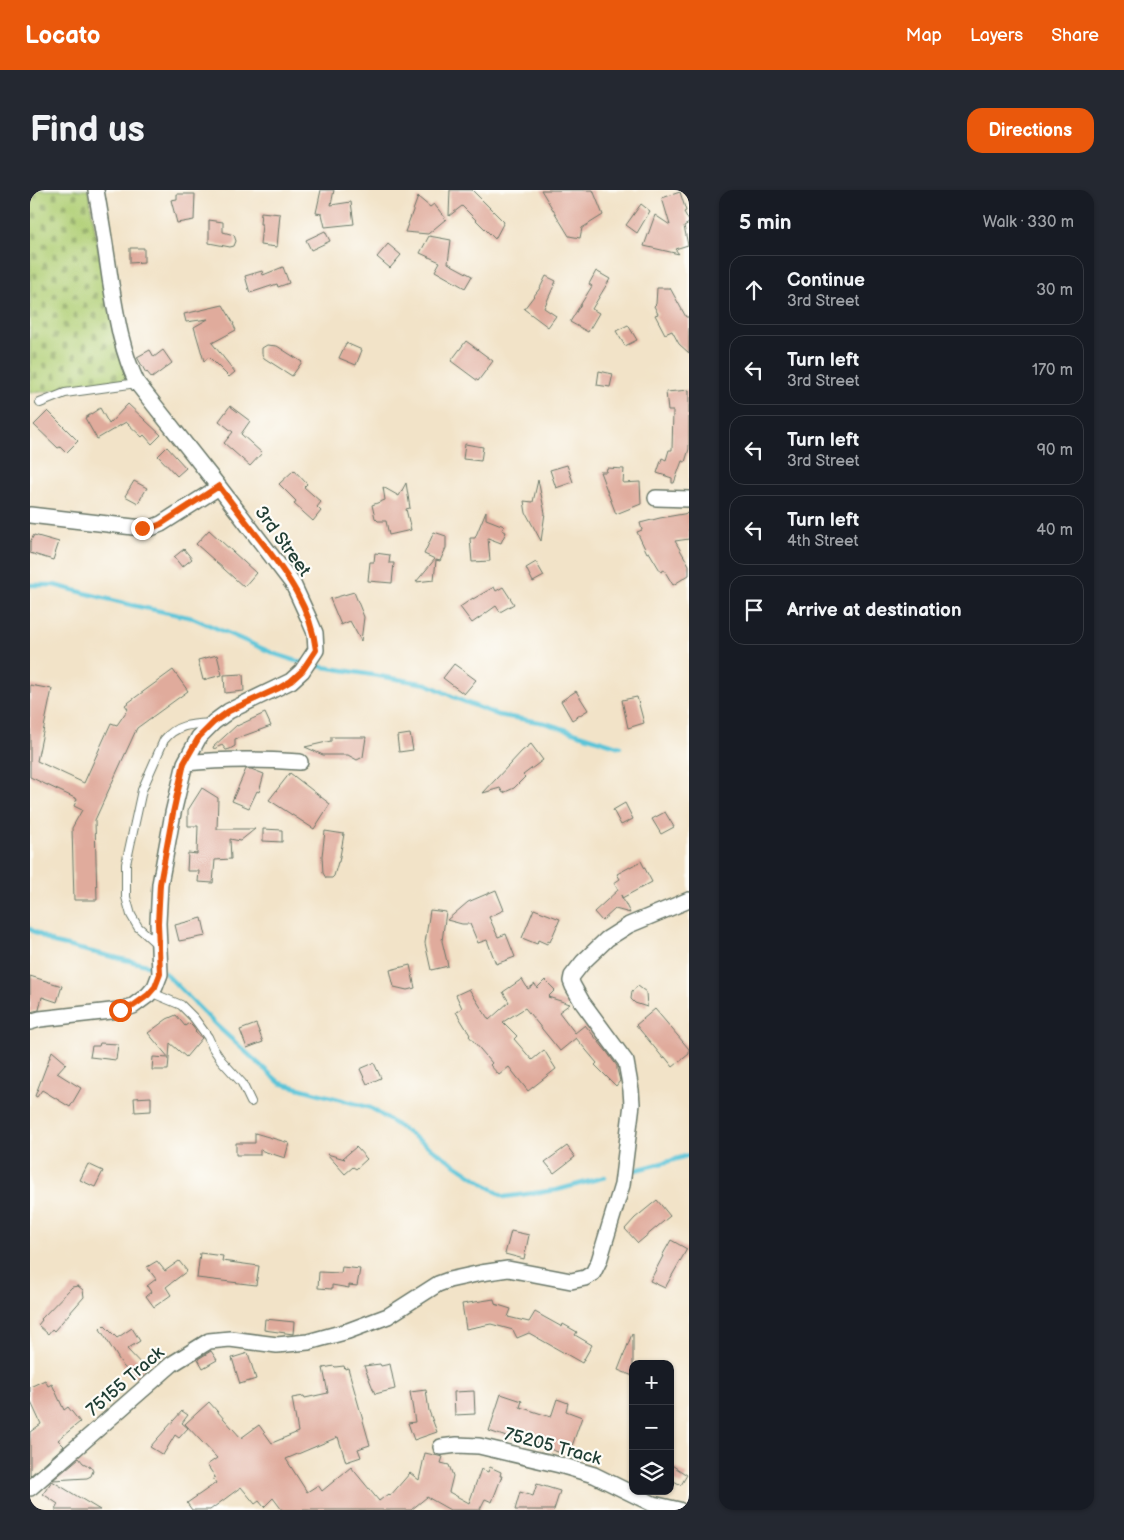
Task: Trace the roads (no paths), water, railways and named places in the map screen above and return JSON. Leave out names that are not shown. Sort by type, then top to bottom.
[{"type":"street","name":"3rd Street","points":[[30,1022],[40,1019],[120,1010],[133,1006],[155,987],[160,974],[158,923],[160,884],[184,763],[199,737],[214,722],[229,711],[291,681],[302,671],[316,650],[312,626],[293,584],[219,486],[137,383],[128,365],[114,300],[96,190]]},
{"type":"street","points":[[30,515],[152,528],[219,486]]},
{"type":"street","points":[[656,498],[689,499]]},
{"type":"street","points":[[184,763],[216,759],[300,762]]},
{"type":"street","name":"75155 Track","points":[[30,1488],[172,1364],[208,1341],[230,1339],[260,1344],[288,1345],[308,1342],[348,1331],[388,1316],[438,1284],[481,1273],[508,1269],[571,1281],[585,1278],[593,1273],[599,1260],[622,1185],[632,1104],[630,1078],[626,1062],[582,1002],[571,981],[574,972],[606,939],[629,925],[689,900]]},
{"type":"street","name":"75205 Track","points":[[441,1447],[457,1445],[479,1446],[560,1465],[594,1475],[653,1504],[679,1510]]},
{"type":"lane","points":[[40,403],[65,393],[137,383]]},
{"type":"lane","points":[[159,946],[138,927],[130,915],[126,897],[126,864],[142,790],[168,735],[187,724],[214,722]]},
{"type":"lane","points":[[150,992],[181,1005],[194,1018],[208,1037],[213,1048],[242,1083],[251,1102]]},
{"type":"waterway","points":[[30,585],[54,585],[131,605],[193,618],[275,654],[306,664],[427,684],[498,715],[545,723],[620,747]]},
{"type":"waterway","points":[[30,929],[54,943],[151,966]]},
{"type":"waterway","points":[[165,973],[216,1025],[280,1083],[371,1108],[504,1197],[557,1190],[605,1177]]},
{"type":"waterway","points":[[636,1170],[689,1155]]}]
